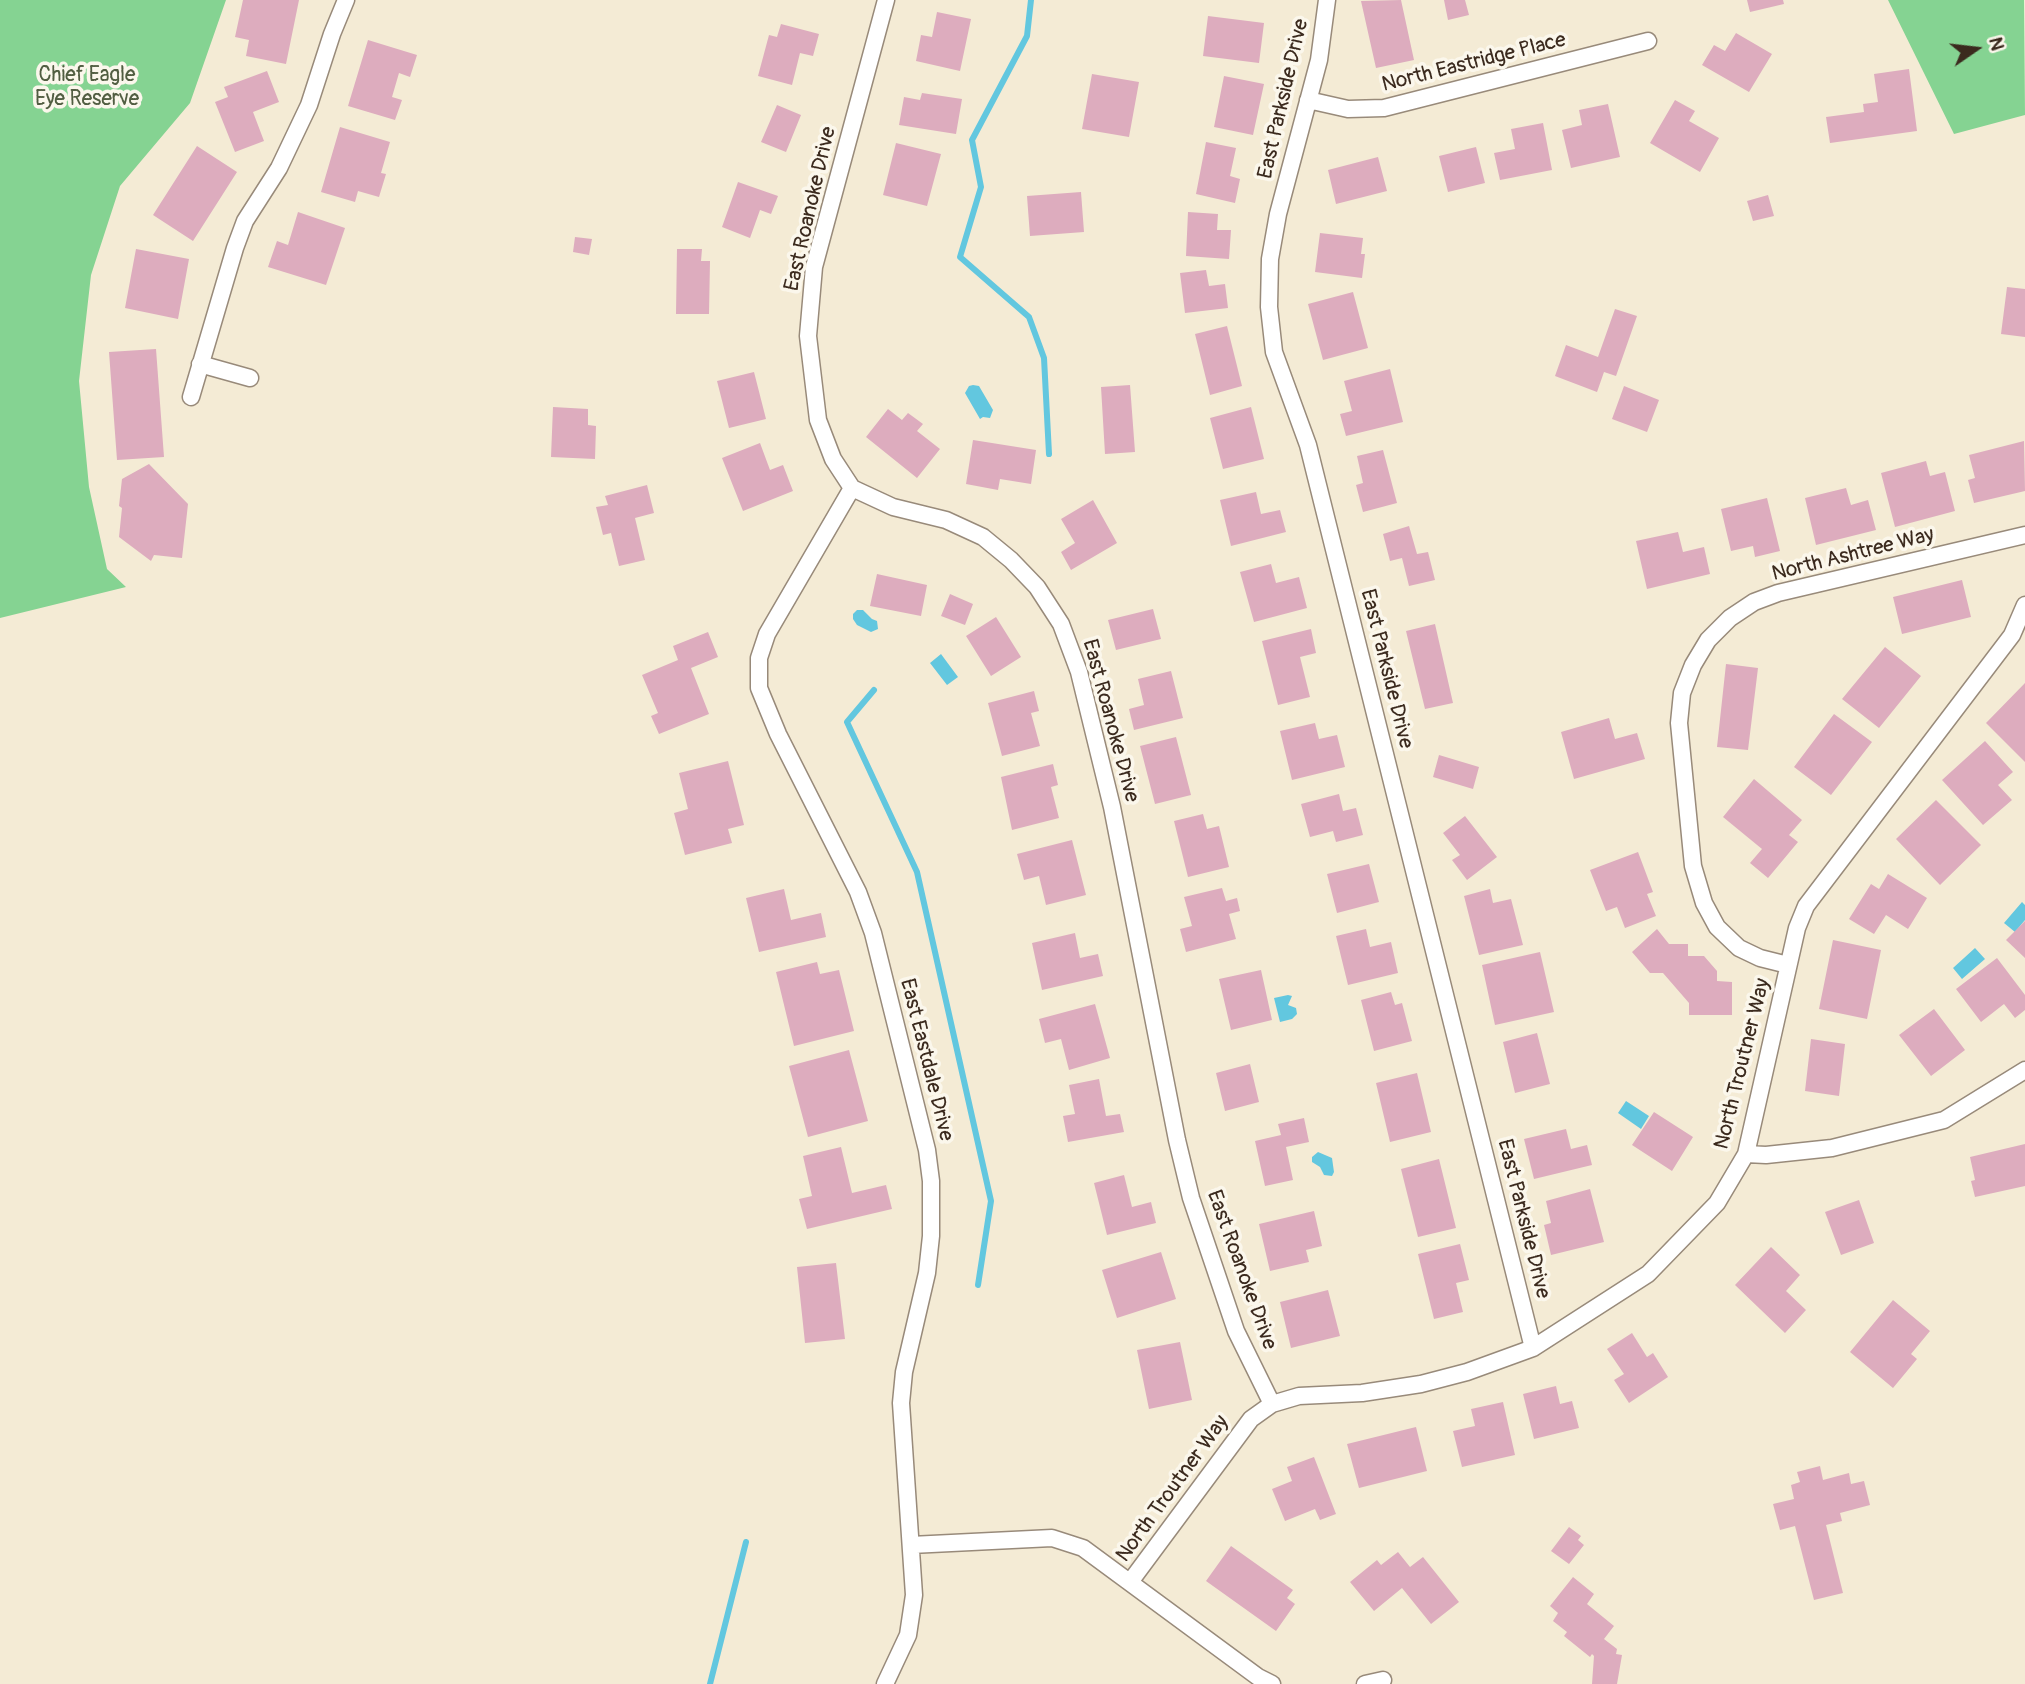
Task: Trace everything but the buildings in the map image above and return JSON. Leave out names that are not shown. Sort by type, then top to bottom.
[{"type":"street","points":[[191,397],[238,239],[279,168],[309,105],[346,0]]},
{"type":"street","name":"East Roanoke Drive","points":[[886,0],[814,267],[809,306],[809,345],[818,420],[833,459],[852,488],[893,507],[946,520],[983,537],[1011,559],[1037,587],[1061,624],[1079,672],[1112,807],[1177,1140],[1191,1198],[1236,1331],[1272,1404]]},
{"type":"street","name":"East Parkside Drive","points":[[1327,0],[1319,60],[1278,214],[1270,259],[1269,307],[1274,352],[1308,445],[1533,1348]]},
{"type":"street","name":"North Eastridge Place","points":[[1308,100],[1348,109],[1384,108],[1648,41]]},
{"type":"street","points":[[200,364],[250,378]]},
{"type":"street","name":"East Eastdale Drive","points":[[852,488],[767,634],[759,658],[759,688],[778,734],[859,892],[873,933],[927,1150],[931,1236],[926,1273],[904,1371],[901,1403],[914,1595],[908,1635],[885,1684]]},
{"type":"street","name":"North Ashtree Way","points":[[1788,965],[1760,958],[1739,948],[1717,927],[1704,903],[1693,866],[1679,723],[1682,693],[1693,665],[1708,640],[1730,618],[1755,602],[1778,593],[2025,536]]},
{"type":"street","name":"North Troutner Way","points":[[1130,1583],[1251,1419],[1272,1404],[1300,1396],[1362,1393],[1421,1384],[1467,1372],[1533,1348],[1648,1274],[1717,1203],[1746,1153],[1780,1012],[1788,965],[1797,928],[1806,906],[2012,635],[2025,605]]},
{"type":"street","points":[[1746,1153],[1766,1155],[1832,1148],[1944,1120],[2025,1070]]},
{"type":"street","points":[[911,1545],[1052,1538],[1083,1548],[1272,1684]]},
{"type":"street","points":[[1365,1684],[1383,1680]]},
{"type":"green space","name":"Chief Eagle Eye Reserve","points":[[0,0],[226,0],[190,103],[120,186],[91,275],[79,381],[89,487],[107,569],[126,587],[0,618]]},
{"type":"green space","points":[[1888,0],[2024,0],[2025,115],[1954,134]]},
{"type":"water","points":[[969,386],[979,386],[993,410],[990,418],[980,419],[965,393]]},
{"type":"water","points":[[857,610],[863,610],[877,621],[878,629],[871,632],[857,625],[853,614]]},
{"type":"water","points":[[941,654],[958,677],[947,685],[930,663]]},
{"type":"water","points":[[2022,902],[2025,905],[2025,920],[2015,932],[2004,923]]},
{"type":"water","points":[[1975,948],[1985,959],[1962,979],[1953,968]]},
{"type":"water","points":[[1292,996],[1288,1005],[1296,1008],[1297,1014],[1292,1019],[1280,1022],[1274,998]]},
{"type":"water","points":[[1626,1101],[1649,1116],[1641,1129],[1618,1113]]},
{"type":"water","points":[[1318,1152],[1332,1158],[1332,1176],[1324,1175],[1320,1167],[1312,1162],[1312,1157]]},
{"type":"waterway","points":[[1031,0],[1027,36],[972,140],[981,187],[960,257],[1029,317],[1044,358],[1049,454]]},
{"type":"waterway","points":[[874,690],[847,722],[917,872],[991,1201],[978,1285]]},
{"type":"waterway","points":[[710,1684],[746,1542]]}]
